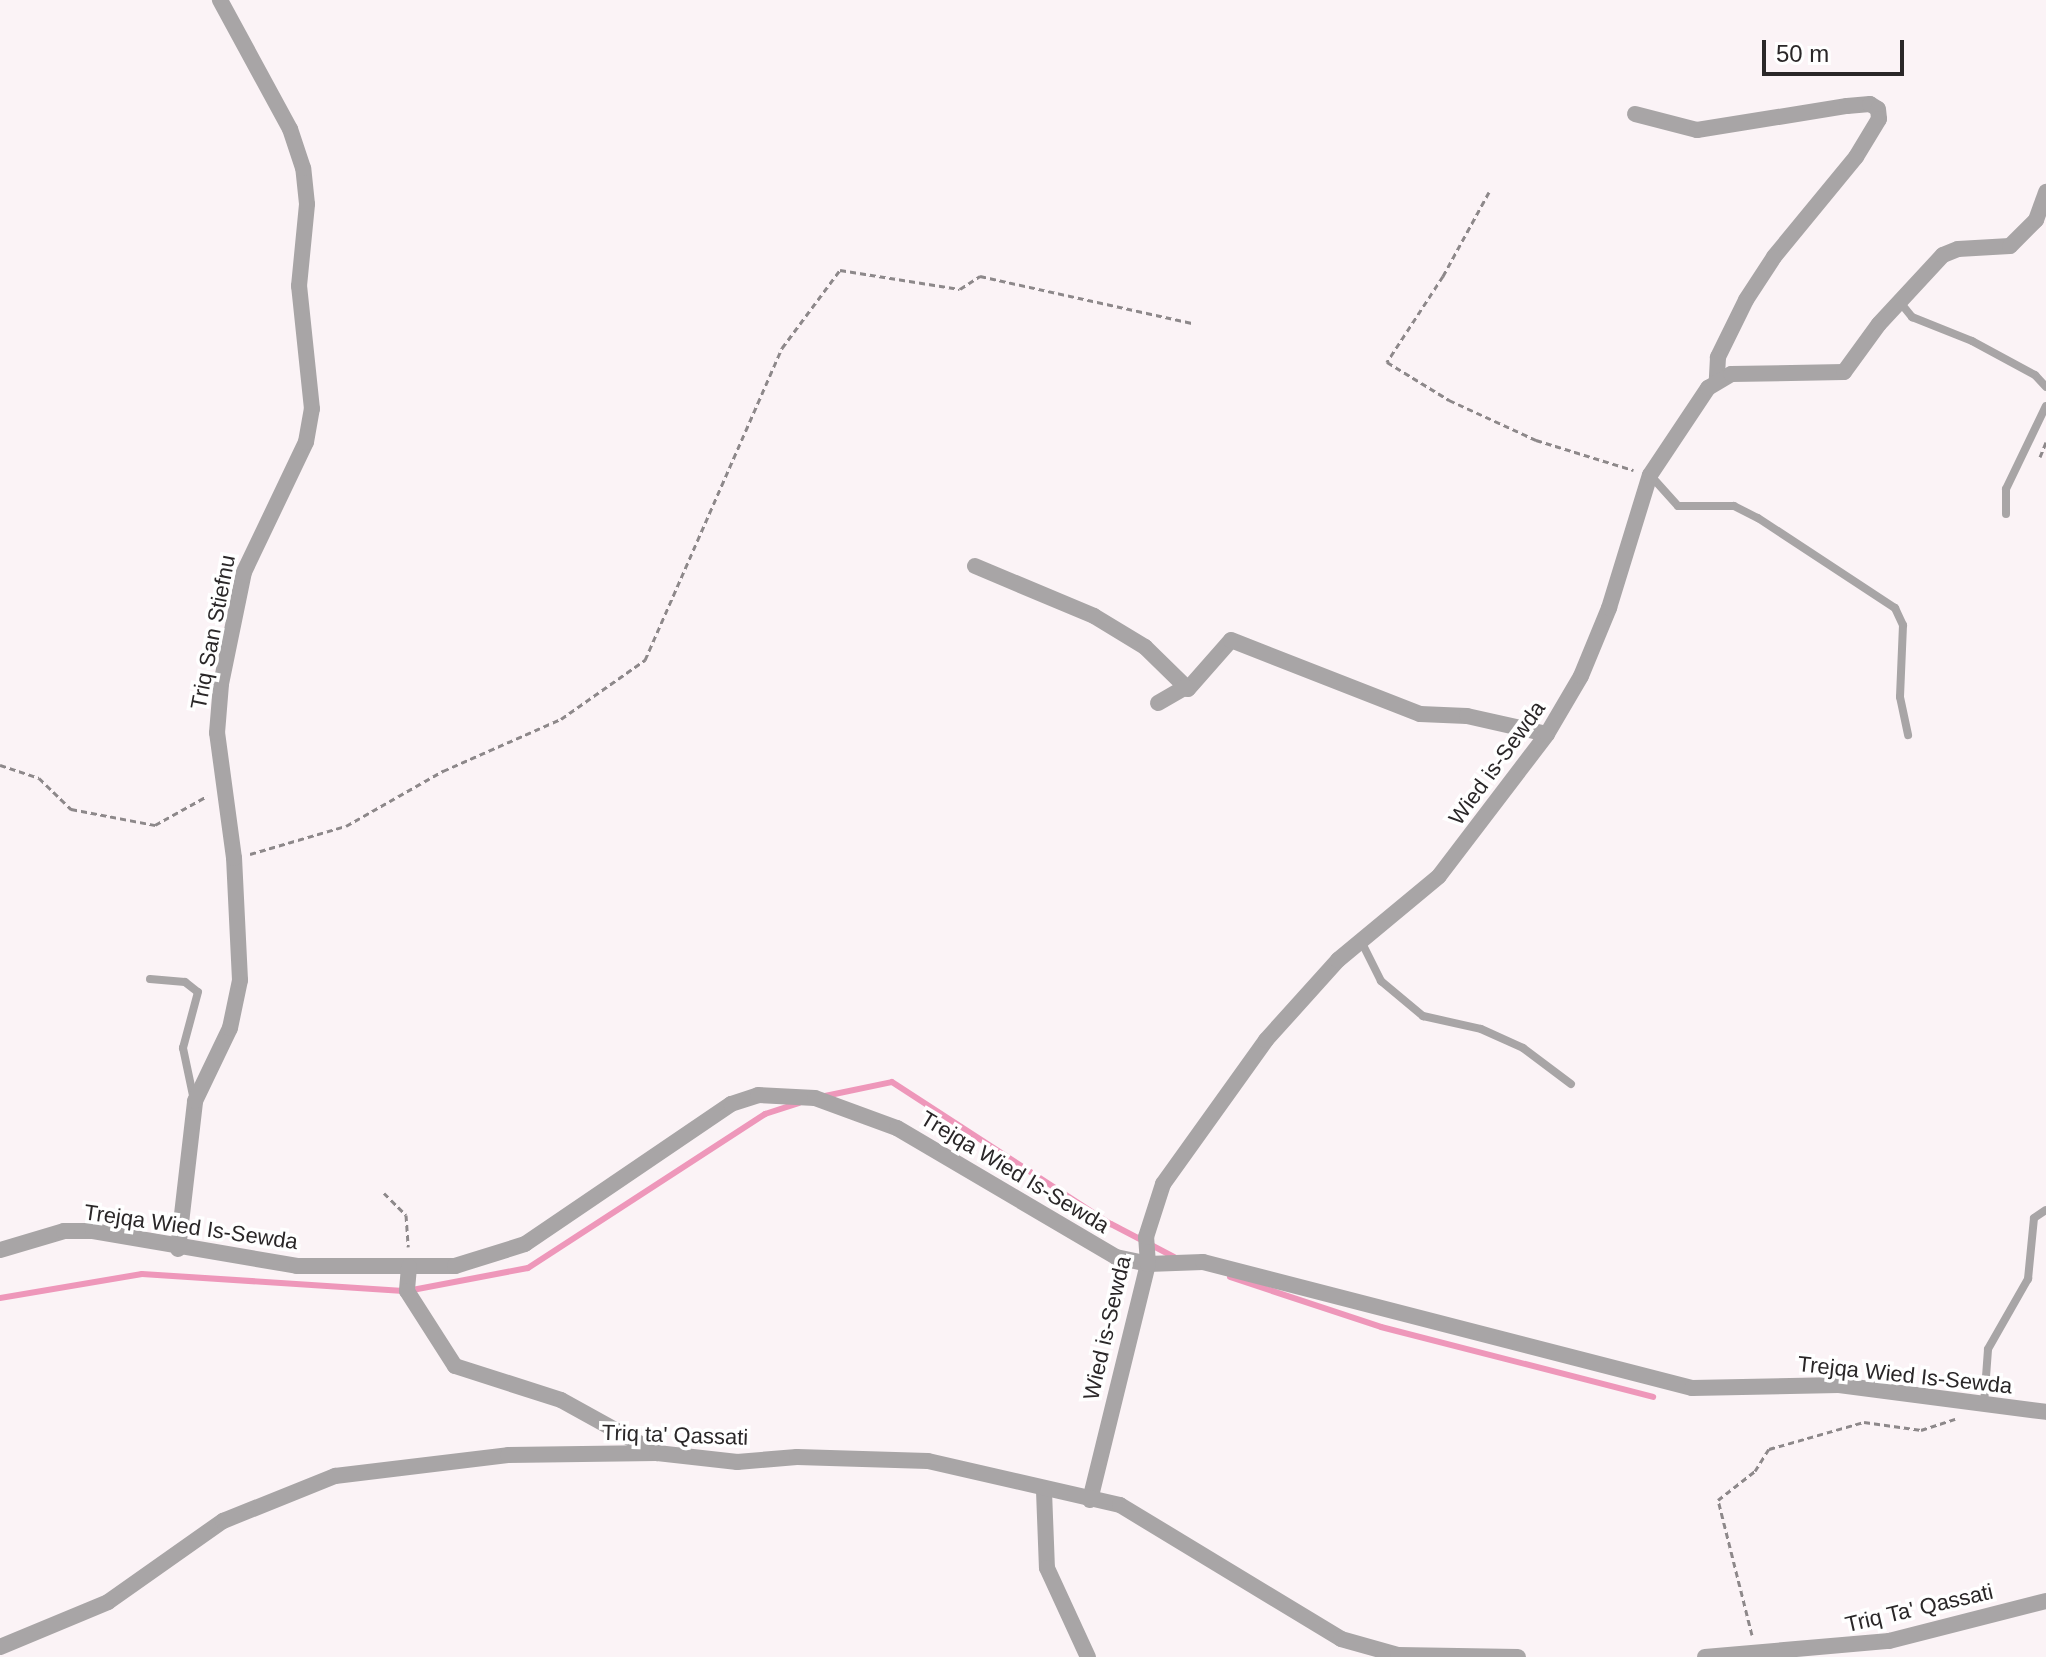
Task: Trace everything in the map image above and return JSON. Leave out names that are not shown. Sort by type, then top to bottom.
[{"type":"street","name":"Triq San Stiefnu","points":[[178,1249],[195,1101],[237,1004],[234,858],[217,710],[244,572],[306,442],[312,409],[299,286],[307,204],[303,168],[290,129],[220,0]]},
{"type":"street","points":[[1635,114],[1697,130],[1847,106],[1870,104],[1878,109],[1879,119],[1856,157],[1746,300],[1718,357],[1717,379],[1844,372],[1899,301],[1943,255],[1958,249],[2010,246],[2024,237],[2046,192]]},
{"type":"street","name":"Wied is-Sewda","points":[[1090,1500],[1148,1264],[1146,1237],[1163,1184],[1266,1040],[1360,941],[1439,876],[1547,734],[1581,676],[1609,608],[1650,475],[1717,379]]},
{"type":"street","points":[[975,566],[1094,616],[1145,647],[1186,687]]},
{"type":"street","points":[[1158,703],[1186,687],[1231,640],[1420,714],[1467,716],[1547,734]]},
{"type":"street","name":"Trejqa Wied Is-Sewda","points":[[0,1250],[64,1231],[93,1231],[178,1249],[297,1266],[455,1266],[525,1244],[709,1117],[758,1095],[815,1098],[897,1128],[1116,1257],[1148,1264],[1203,1262],[1692,1388],[1810,1383],[2046,1412]]},
{"type":"street","points":[[409,1267],[407,1291],[455,1366],[561,1400],[657,1453]]},
{"type":"street","name":"Triq ta' Qassati","points":[[0,1647],[108,1602],[223,1521],[335,1476],[508,1455],[657,1453],[737,1462],[797,1457],[928,1461],[1044,1491],[1120,1505],[1341,1639],[1398,1656]]},
{"type":"street","points":[[1044,1491],[1047,1568],[1088,1657]]},
{"type":"street","name":"Triq Ta' Qassati","points":[[1705,1657],[1756,1650],[1838,1649],[1889,1641],[2046,1601]]},
{"type":"street","points":[[1398,1656],[1518,1657]]},
{"type":"lane","points":[[1899,301],[1912,317],[1972,341],[2035,375],[2046,387]]},
{"type":"lane","points":[[2006,514],[2006,489],[2046,406]]},
{"type":"lane","points":[[1650,475],[1678,506],[1734,506],[1758,518],[1810,547],[1900,612],[1900,697],[1908,735]]},
{"type":"lane","points":[[1360,941],[1381,981],[1423,1016],[1481,1029],[1523,1048],[1571,1084]]},
{"type":"lane","points":[[150,979],[185,982],[198,992],[183,1048],[195,1101]]},
{"type":"lane","points":[[1984,1405],[1988,1349],[2028,1279],[2034,1218],[2046,1210]]},
{"type":"path","points":[[1489,192],[1443,276],[1387,362],[1449,400],[1536,440],[1650,475]]},
{"type":"path","points":[[234,858],[346,826],[443,771],[561,719],[645,660],[782,348],[840,270],[960,289],[980,276],[1192,323]]},
{"type":"path","points":[[2040,457],[2046,442]]},
{"type":"path","points":[[0,765],[39,778],[71,809],[155,825],[224,787]]},
{"type":"path","points":[[384,1193],[406,1215],[409,1267]]},
{"type":"path","points":[[1756,1650],[1718,1500],[1755,1471],[1769,1449],[1864,1422],[1938,1428],[1984,1405]]},
{"type":"waterway","points":[[825,1096],[892,1082],[1111,1224],[1174,1257]]},
{"type":"waterway","points":[[0,1298],[142,1274],[407,1291],[528,1268],[765,1114],[799,1103]]},
{"type":"waterway","points":[[1230,1277],[1381,1327],[1653,1397]]}]
